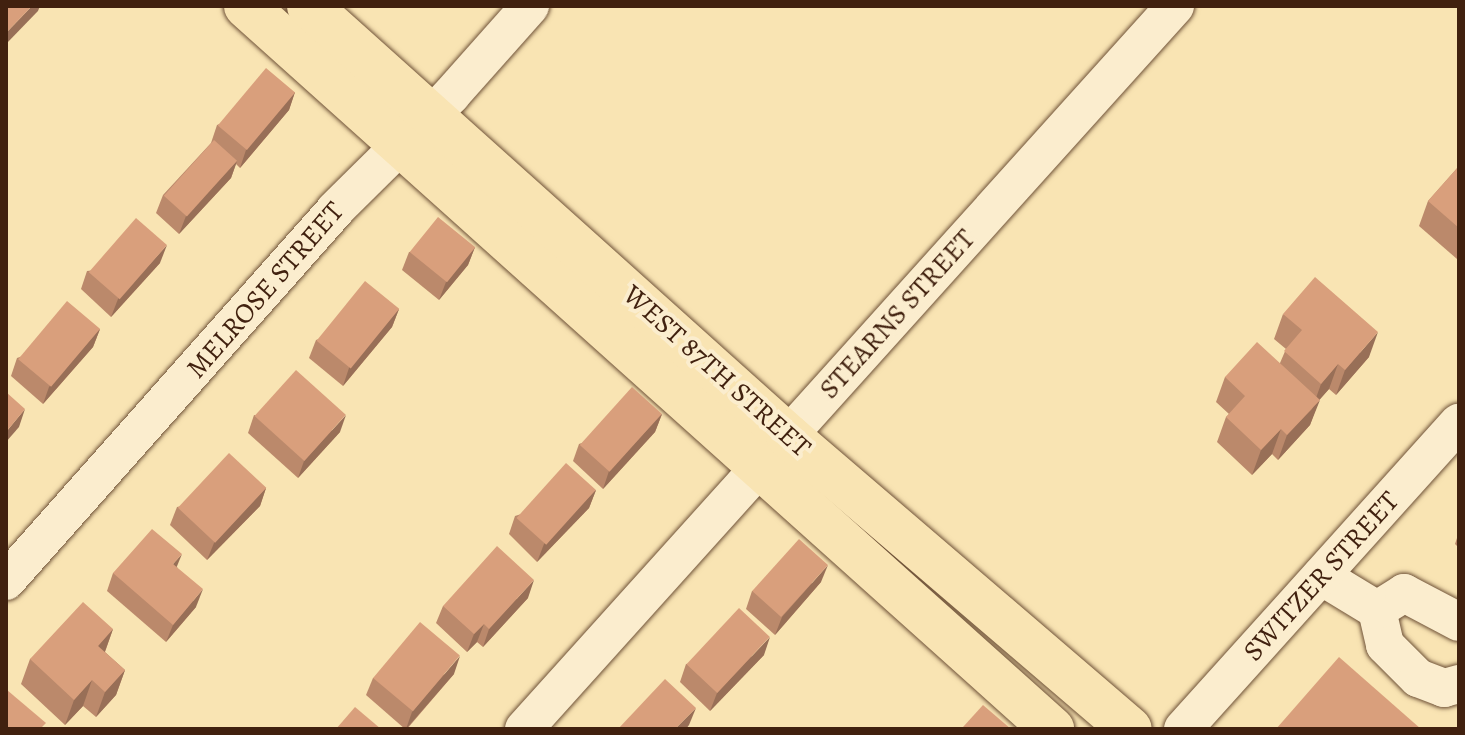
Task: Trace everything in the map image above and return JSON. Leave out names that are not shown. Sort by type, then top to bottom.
[{"type":"main road","name":"WEST 87TH STREET","points":[[246,6],[415,128],[774,450],[1052,729]]},
{"type":"main road","name":"WEST 87TH STREET","points":[[309,6],[415,128]]},
{"type":"main road","name":"WEST 87TH STREET","points":[[774,450],[1130,729]]},
{"type":"street","name":"MELROSE STREET","points":[[6,581],[415,128],[530,6]]},
{"type":"street","name":"STEARNS STREET","points":[[524,729],[1175,6]]},
{"type":"street","name":"SWITZER STREET","points":[[1183,729],[1459,423]]},
{"type":"street","points":[[1321,576],[1377,610],[1385,645],[1418,678],[1444,688],[1459,684]]},
{"type":"street","points":[[1377,610],[1404,593],[1459,622]]},
{"type":"building","points":[[6,6],[32,6],[6,33]]},
{"type":"building","points":[[266,68],[295,92],[247,150],[218,125]]},
{"type":"building","points":[[214,140],[237,161],[187,216],[164,196]]},
{"type":"building","points":[[1459,166],[1459,228],[1428,201]]},
{"type":"building","points":[[438,217],[475,247],[447,282],[410,252]]},
{"type":"building","points":[[136,218],[167,245],[120,299],[89,272]]},
{"type":"building","points":[[1315,277],[1378,332],[1345,370],[1338,364],[1321,384],[1284,351],[1302,330],[1283,314]]},
{"type":"building","points":[[365,281],[399,309],[351,369],[317,341]]},
{"type":"building","points":[[67,301],[100,329],[51,387],[18,359]]},
{"type":"building","points":[[1257,342],[1320,400],[1287,435],[1281,429],[1261,450],[1226,417],[1245,396],[1225,377]]},
{"type":"building","points":[[296,370],[346,415],[304,461],[255,416]]},
{"type":"building","points":[[632,387],[662,414],[610,472],[580,445]]},
{"type":"building","points":[[6,392],[25,409],[6,432]]},
{"type":"building","points":[[229,453],[266,488],[215,543],[178,508]]},
{"type":"building","points":[[566,463],[596,490],[546,545],[516,518]]},
{"type":"building","points":[[152,529],[182,554],[173,564],[203,589],[173,625],[113,573]]},
{"type":"building","points":[[799,539],[828,565],[781,617],[752,591]]},
{"type":"building","points":[[497,546],[534,580],[489,629],[484,624],[474,634],[443,606]]},
{"type":"building","points":[[83,602],[113,629],[98,646],[125,670],[105,692],[92,680],[74,700],[30,659]]},
{"type":"building","points":[[739,608],[770,637],[717,693],[686,664]]},
{"type":"building","points":[[420,622],[460,655],[413,711],[373,678]]},
{"type":"building","points":[[1339,657],[1421,729],[1276,729]]},
{"type":"building","points":[[665,679],[696,708],[675,729],[618,729]]},
{"type":"building","points":[[7,690],[46,723],[40,729],[6,729]]},
{"type":"building","points":[[983,705],[1011,729],[965,729],[963,727]]},
{"type":"building","points":[[355,707],[381,729],[336,729]]}]
